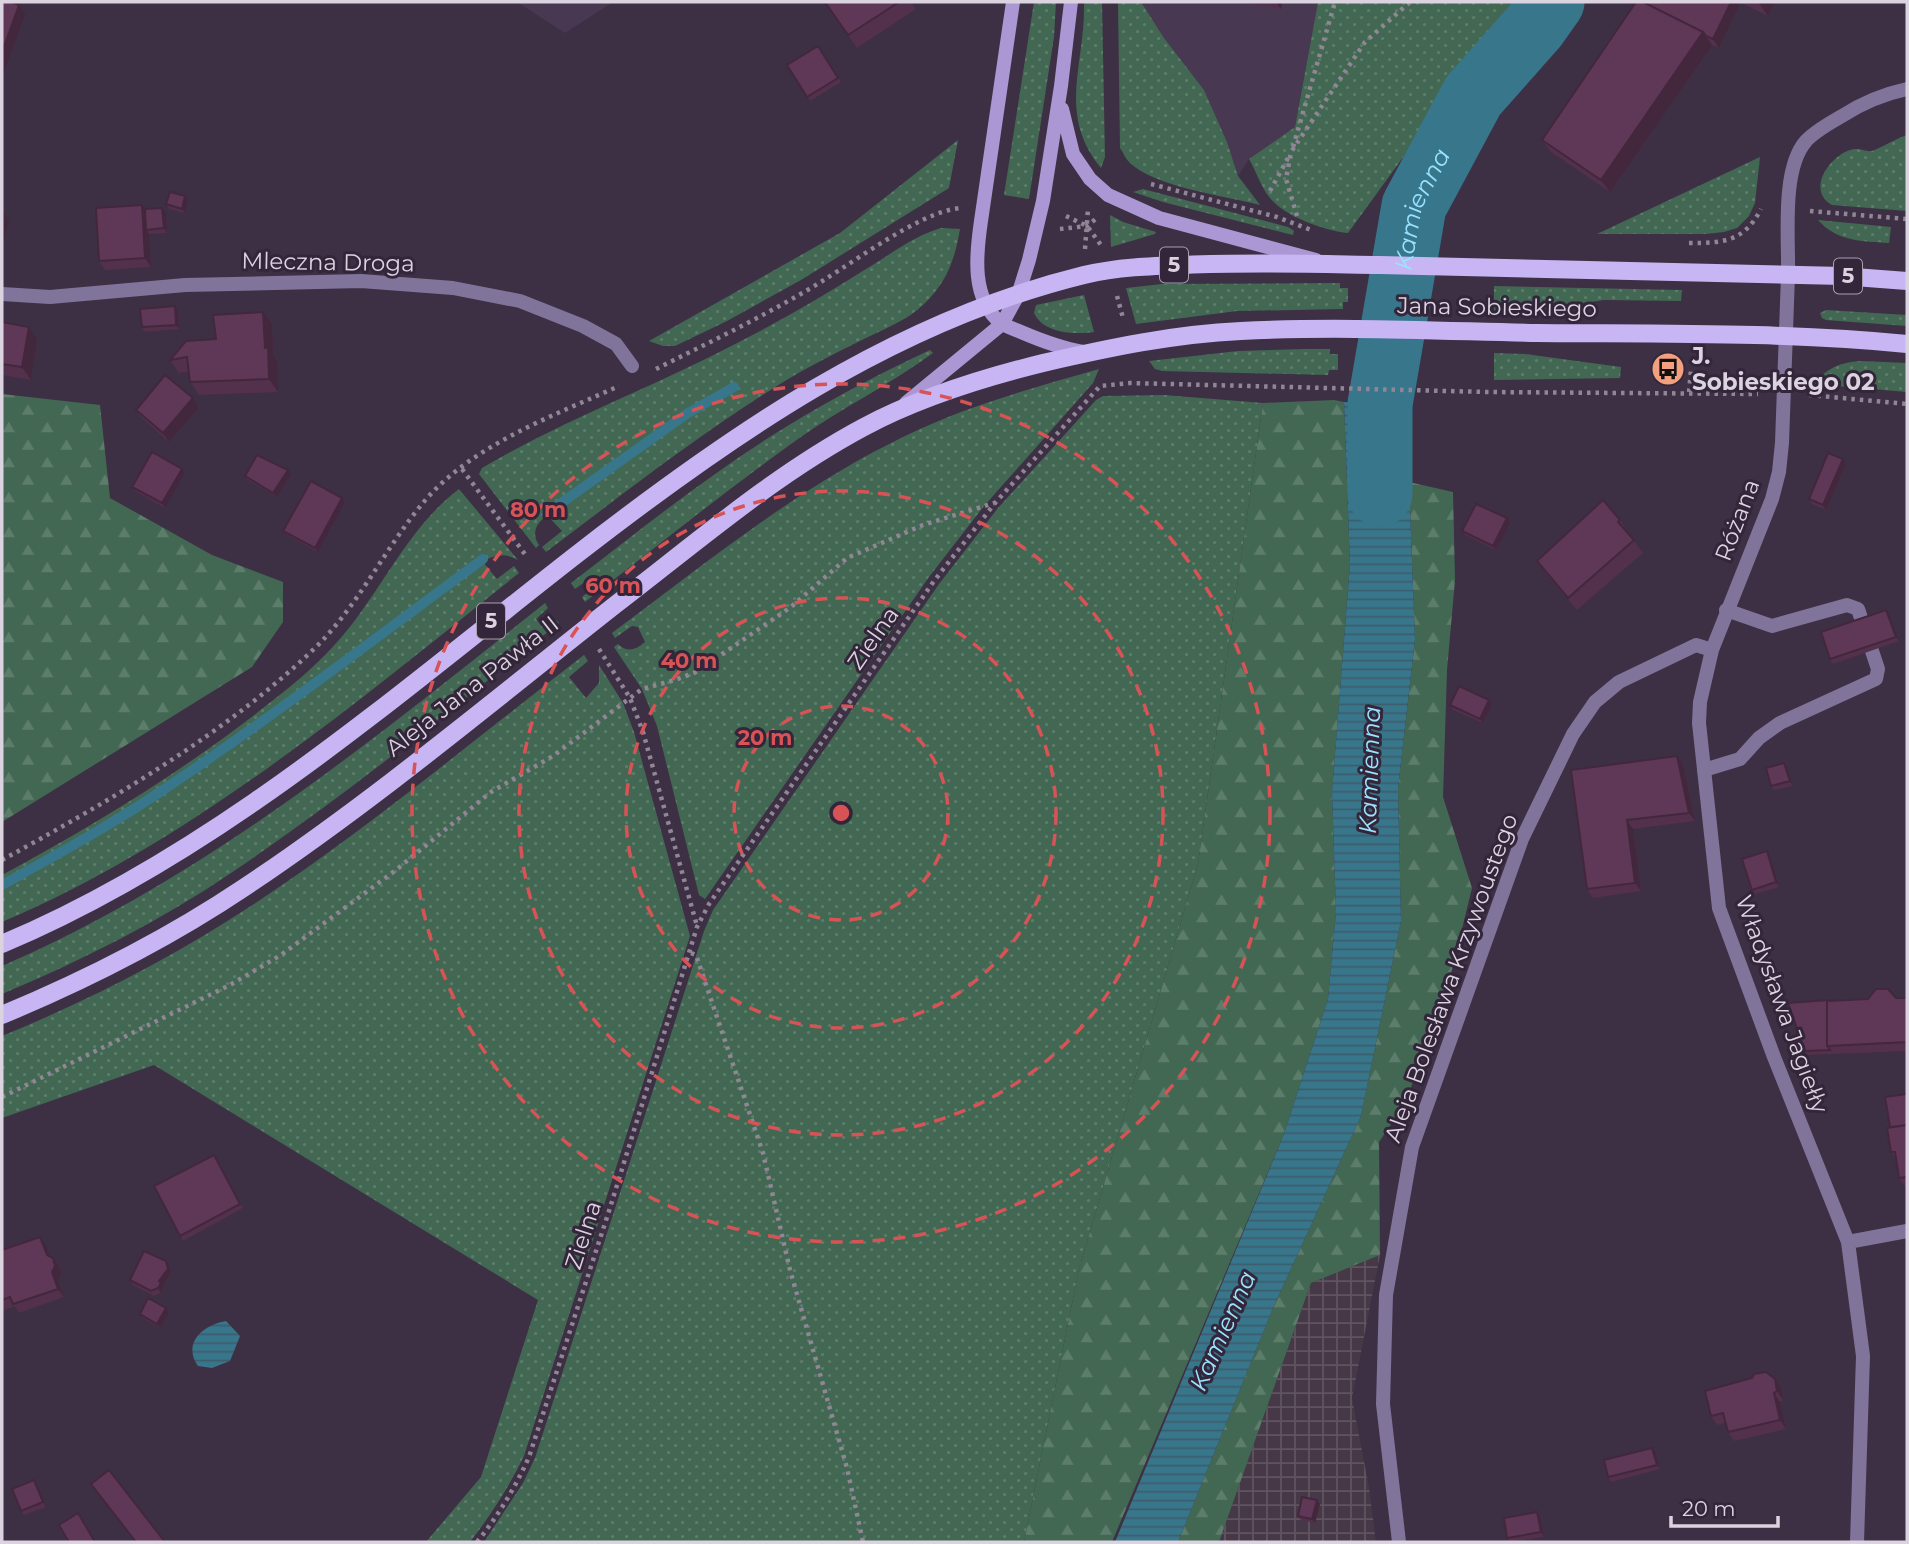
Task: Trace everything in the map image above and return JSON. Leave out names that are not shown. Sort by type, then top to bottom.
[{"type":"main road","name":"Jana Sobieskiego","points":[[1017,295],[1090,273],[1131,267],[1217,263],[1788,275],[1907,281]]},
{"type":"main road","name":"5","points":[[985,305],[1017,295]]},
{"type":"main road","name":"Aleja Jana Pawła II","points":[[2,944],[87,904],[223,824],[377,710],[670,482],[754,424],[834,377],[915,336],[985,305]]},
{"type":"main road","name":"Jana Sobieskiego","points":[[1087,353],[1183,336],[1238,331],[1343,329],[1786,338],[1907,344]]},
{"type":"main road","name":"Aleja Jana Pawła II","points":[[2,1015],[97,972],[170,933],[241,890],[357,807],[779,479],[894,412],[958,386],[1087,353]]},
{"type":"street","points":[[1013,2],[977,248],[978,276],[985,305],[1002,324],[1047,345],[1087,353]]},
{"type":"street","name":"Jana Sobieskiego","points":[[1002,324],[1017,295],[1029,260],[1043,201],[1071,2]]},
{"type":"street","name":"Jana Sobieskiego","points":[[1061,86],[1062,109],[1073,154],[1090,179],[1108,195],[1159,218],[1342,265]]},
{"type":"street","name":"Różana","points":[[1712,650],[1772,499],[1779,472],[1790,184],[1796,161],[1805,142],[1850,111],[1872,100],[1907,89]]},
{"type":"street","name":"Mleczna Droga","points":[[2,294],[50,297],[184,285],[361,281],[453,288],[520,301],[583,326],[616,344],[632,366]]},
{"type":"street","points":[[894,412],[1002,324]]},
{"type":"street","points":[[1704,770],[1740,759],[1759,738],[1780,723],[1876,679],[1878,669],[1858,609],[1847,605],[1772,626],[1726,610]]},
{"type":"street","name":"Aleja Bolesława Krzywoustego","points":[[1399,1542],[1383,1404],[1386,1296],[1412,1147],[1522,839],[1573,734],[1595,702],[1619,682],[1696,645],[1712,650]]},
{"type":"street","name":"Władysława Jagiełły","points":[[1712,650],[1700,702],[1699,723],[1718,908],[1847,1242],[1863,1356],[1857,1542]]},
{"type":"street","points":[[1847,1242],[1907,1231]]},
{"type":"path","points":[[1297,216],[1286,179],[1291,152],[1310,95],[1335,2]]},
{"type":"path","points":[[1270,191],[1291,152],[1365,42],[1410,2]]},
{"type":"path","points":[[1144,182],[1284,219],[1320,233]]},
{"type":"path","points":[[648,372],[733,331],[806,291],[924,219],[941,212],[963,208]]},
{"type":"path","points":[[1680,243],[1726,242],[1742,234],[1755,221],[1761,208],[1770,209]]},
{"type":"path","points":[[1055,210],[1087,226],[1104,248]]},
{"type":"path","points":[[1812,211],[1907,219]]},
{"type":"path","points":[[1052,230],[1087,226]]},
{"type":"path","points":[[1084,253],[1087,226]]},
{"type":"path","points":[[1115,290],[1126,326]]},
{"type":"path","points":[[1691,370],[1689,392],[1751,394]]},
{"type":"path","points":[[2,860],[148,774],[211,732],[272,685],[317,645],[352,605],[423,503],[461,468],[523,429],[626,383]]},
{"type":"path","name":"Zielna","points":[[477,1542],[516,1484],[529,1457],[698,927],[709,904],[926,593],[995,503],[1100,386],[1130,383],[1487,392],[1689,392]]},
{"type":"path","points":[[1806,395],[1907,404]]},
{"type":"path","points":[[461,468],[527,557]]},
{"type":"path","points":[[2,1097],[206,998],[281,955],[396,870],[491,792],[553,755],[642,689],[696,672],[791,607],[847,558],[923,525],[995,503]]},
{"type":"path","points":[[599,649],[630,698],[643,732],[698,927]]},
{"type":"path","points":[[691,953],[696,955],[763,1153],[790,1270],[847,1468],[863,1542]]},
{"type":"shaded area","points":[[517,2],[613,2],[565,33]]},
{"type":"shaded area","points":[[1141,2],[1318,2],[1295,127],[1249,159],[1238,176],[1227,142],[1204,90],[1164,38]]},
{"type":"shaded area","points":[[1380,1255],[1352,1398],[1376,1542],[1219,1542],[1311,1283]]},
{"type":"green space","points":[[1034,2],[1056,2],[1054,37],[1029,199],[1004,195]]},
{"type":"green space","points":[[1084,2],[1102,2],[1105,157],[1101,168],[1087,148],[1076,108]]},
{"type":"green space","points":[[1118,2],[1141,2],[1164,38],[1204,90],[1227,142],[1238,176],[1260,205],[1172,184],[1140,171],[1126,159],[1120,148]]},
{"type":"green space","points":[[1318,2],[1516,2],[1348,233],[1306,221],[1276,205],[1264,189],[1249,159],[1295,127]]},
{"type":"green space","points":[[1907,135],[1907,211],[1832,205],[1824,199],[1821,191],[1823,174],[1835,159],[1850,150],[1872,151]]},
{"type":"green space","points":[[958,140],[949,188],[801,280],[727,321],[675,346],[663,346],[649,341],[840,233]]},
{"type":"green space","points":[[1760,157],[1755,203],[1749,216],[1737,228],[1705,234],[1597,234]]},
{"type":"green space","points":[[1143,189],[1288,227],[1294,231],[1293,235],[1133,192]]},
{"type":"green space","points":[[1110,215],[1123,222],[1156,232],[1111,247]]},
{"type":"green space","points":[[1818,220],[1891,227],[1889,243],[1860,241],[1842,236],[1833,233]]},
{"type":"green space","points":[[941,228],[960,229],[956,250],[939,287],[917,310],[894,325],[810,367],[750,403],[661,465],[546,552],[542,547],[562,531],[547,515],[536,529],[535,537],[539,545],[536,548],[479,474],[482,468],[513,450],[757,333],[911,241]]},
{"type":"green space","points":[[1340,283],[1340,288],[1348,288],[1348,302],[1343,302],[1343,309],[1237,311],[1136,324],[1126,288],[1162,284]]},
{"type":"green space","points":[[1494,286],[1682,290],[1681,301],[1604,300],[1519,313],[1494,313]]},
{"type":"green space","points":[[1084,295],[1094,332],[1069,333],[1052,329],[1038,320],[1034,313],[1036,305]]},
{"type":"green space","points":[[1826,310],[1907,315],[1907,326],[1826,320],[1820,313]]},
{"type":"green space","points":[[1330,349],[1330,354],[1338,354],[1338,370],[1329,370],[1328,375],[1162,371],[1155,369],[1149,361],[1238,351]]},
{"type":"green space","points":[[930,350],[933,353],[917,365],[814,428],[771,459],[585,602],[582,597],[593,588],[586,581],[575,589],[571,583],[740,456],[846,392]]},
{"type":"green space","points":[[1494,353],[1525,354],[1621,367],[1620,378],[1494,380]]},
{"type":"green space","points":[[1860,361],[1907,363],[1907,392],[1813,384],[1834,367]]},
{"type":"green space","points":[[1099,369],[1093,383],[984,506],[929,577],[705,899],[699,895],[657,726],[642,689],[614,647],[618,644],[625,649],[632,649],[645,642],[638,627],[632,626],[615,638],[612,633],[753,528],[864,457],[950,416],[1000,398]]},
{"type":"green space","points":[[2,394],[100,405],[110,498],[212,555],[283,582],[283,622],[252,667],[2,822]]},
{"type":"green space","points":[[1164,395],[1263,403],[1198,864],[1079,1269],[1024,1542],[484,1542],[523,1483],[535,1458],[713,910],[939,584],[998,508],[1096,400],[1103,396]]},
{"type":"green space","points":[[1334,400],[1344,402],[1350,564],[1332,792],[1336,912],[1328,999],[1284,1134],[1112,1542],[1024,1542],[1079,1269],[1198,864],[1263,403]]},
{"type":"green space","points":[[1409,482],[1453,492],[1455,580],[1447,670],[1443,797],[1472,888],[1445,998],[1405,1103],[1379,1142],[1380,1255],[1311,1283],[1219,1542],[1178,1542],[1273,1308],[1361,1116],[1401,921],[1398,788],[1415,640]]},
{"type":"green space","points":[[459,489],[518,560],[500,555],[483,562],[497,579],[514,566],[519,573],[335,718],[207,810],[140,852],[72,889],[2,922],[2,875],[99,820],[162,780],[253,716],[300,678],[344,635],[405,547],[439,506]]},
{"type":"green space","points":[[545,603],[548,608],[536,619],[544,629],[556,620],[559,623],[315,814],[176,908],[90,954],[2,994],[2,966],[76,931],[148,892],[217,849],[351,755]]},
{"type":"green space","points":[[584,655],[588,661],[569,677],[586,698],[599,683],[599,665],[623,703],[634,732],[690,936],[524,1456],[499,1500],[470,1542],[426,1542],[481,1477],[538,1300],[154,1065],[2,1118],[2,1036],[131,976],[194,942],[254,904],[380,814]]},
{"type":"water","points":[[1344,402],[1409,405],[1415,640],[1398,788],[1401,921],[1361,1116],[1273,1308],[1178,1542],[1115,1542],[1284,1134],[1328,999],[1336,912],[1332,792],[1350,564]]},
{"type":"water","points":[[226,1321],[240,1336],[230,1361],[212,1368],[198,1366],[192,1350],[197,1336],[210,1326]]},
{"type":"building","points":[[2,2],[19,5],[2,52]]},
{"type":"building","points":[[825,2],[899,2],[848,35]]},
{"type":"building","points":[[1636,2],[1643,2],[1703,32],[1601,180],[1542,140]]},
{"type":"building","points":[[1643,2],[1731,2],[1713,39]]},
{"type":"building","points":[[818,46],[838,78],[807,97],[787,65]]},
{"type":"building","points":[[170,192],[185,196],[182,209],[166,204]]},
{"type":"building","points":[[142,205],[145,258],[99,261],[96,208]]},
{"type":"building","points":[[162,208],[164,228],[146,230],[145,209]]},
{"type":"building","points":[[175,306],[176,325],[142,327],[140,309]]},
{"type":"building","points":[[263,312],[269,379],[190,382],[187,357],[170,360],[186,341],[216,339],[213,315]]},
{"type":"building","points":[[2,322],[29,327],[22,367],[2,364]]},
{"type":"building","points":[[165,375],[193,398],[163,433],[136,410]]},
{"type":"building","points":[[152,452],[182,469],[162,503],[132,487]]},
{"type":"building","points":[[1828,453],[1843,459],[1823,505],[1809,499]]},
{"type":"building","points":[[257,455],[288,470],[273,493],[245,476]]},
{"type":"building","points":[[311,481],[342,498],[315,548],[283,531]]},
{"type":"building","points":[[1603,500],[1634,540],[1568,598],[1537,561]]},
{"type":"building","points":[[1476,504],[1507,518],[1493,546],[1462,531]]},
{"type":"building","points":[[1886,610],[1896,637],[1830,659],[1821,632]]},
{"type":"building","points":[[1459,686],[1489,700],[1480,719],[1450,705]]},
{"type":"building","points":[[1677,756],[1689,813],[1627,820],[1635,883],[1587,889],[1571,770]]},
{"type":"building","points":[[1784,763],[1790,781],[1771,786],[1766,768]]},
{"type":"building","points":[[1767,851],[1776,882],[1752,890],[1742,859]]},
{"type":"building","points":[[1876,989],[1888,989],[1896,998],[1907,998],[1907,1042],[1827,1046],[1827,1001],[1868,999]]},
{"type":"building","points":[[1829,1000],[1827,1046],[1830,1050],[1805,1051],[1788,1003]]},
{"type":"building","points":[[1907,1094],[1907,1125],[1890,1127],[1885,1097]]},
{"type":"building","points":[[1907,1125],[1907,1177],[1899,1178],[1895,1152],[1891,1152],[1887,1128]]},
{"type":"building","points":[[214,1155],[240,1204],[180,1236],[154,1186]]},
{"type":"building","points":[[40,1237],[47,1255],[53,1258],[55,1266],[52,1272],[58,1289],[13,1304],[10,1297],[2,1300],[2,1250]]},
{"type":"building","points":[[144,1251],[166,1261],[168,1269],[159,1281],[161,1283],[158,1288],[151,1291],[130,1280]]},
{"type":"building","points":[[148,1298],[166,1308],[157,1324],[140,1314]]},
{"type":"building","points":[[1766,1372],[1775,1379],[1777,1391],[1774,1393],[1780,1420],[1728,1432],[1723,1413],[1711,1416],[1705,1391]]},
{"type":"building","points":[[1652,1448],[1657,1465],[1608,1477],[1604,1460]]},
{"type":"building","points":[[109,1470],[165,1542],[136,1542],[91,1484]]},
{"type":"building","points":[[34,1480],[43,1502],[21,1511],[12,1489]]},
{"type":"building","points":[[1302,1497],[1317,1500],[1312,1519],[1298,1516]]},
{"type":"building","points":[[1537,1512],[1541,1532],[1507,1538],[1504,1518]]},
{"type":"building","points":[[78,1513],[95,1542],[69,1542],[59,1525]]},
{"type":"waterway","name":"Kamienna","points":[[1380,494],[1380,404],[1414,206],[1473,96],[1535,26],[1552,2]]},
{"type":"waterway","points":[[547,513],[688,413],[734,387]]},
{"type":"waterway","points":[[2,885],[103,828],[163,790],[483,559]]},
{"type":"place","name":"J. Sobieskiego 02","points":[[1668,369]]}]
